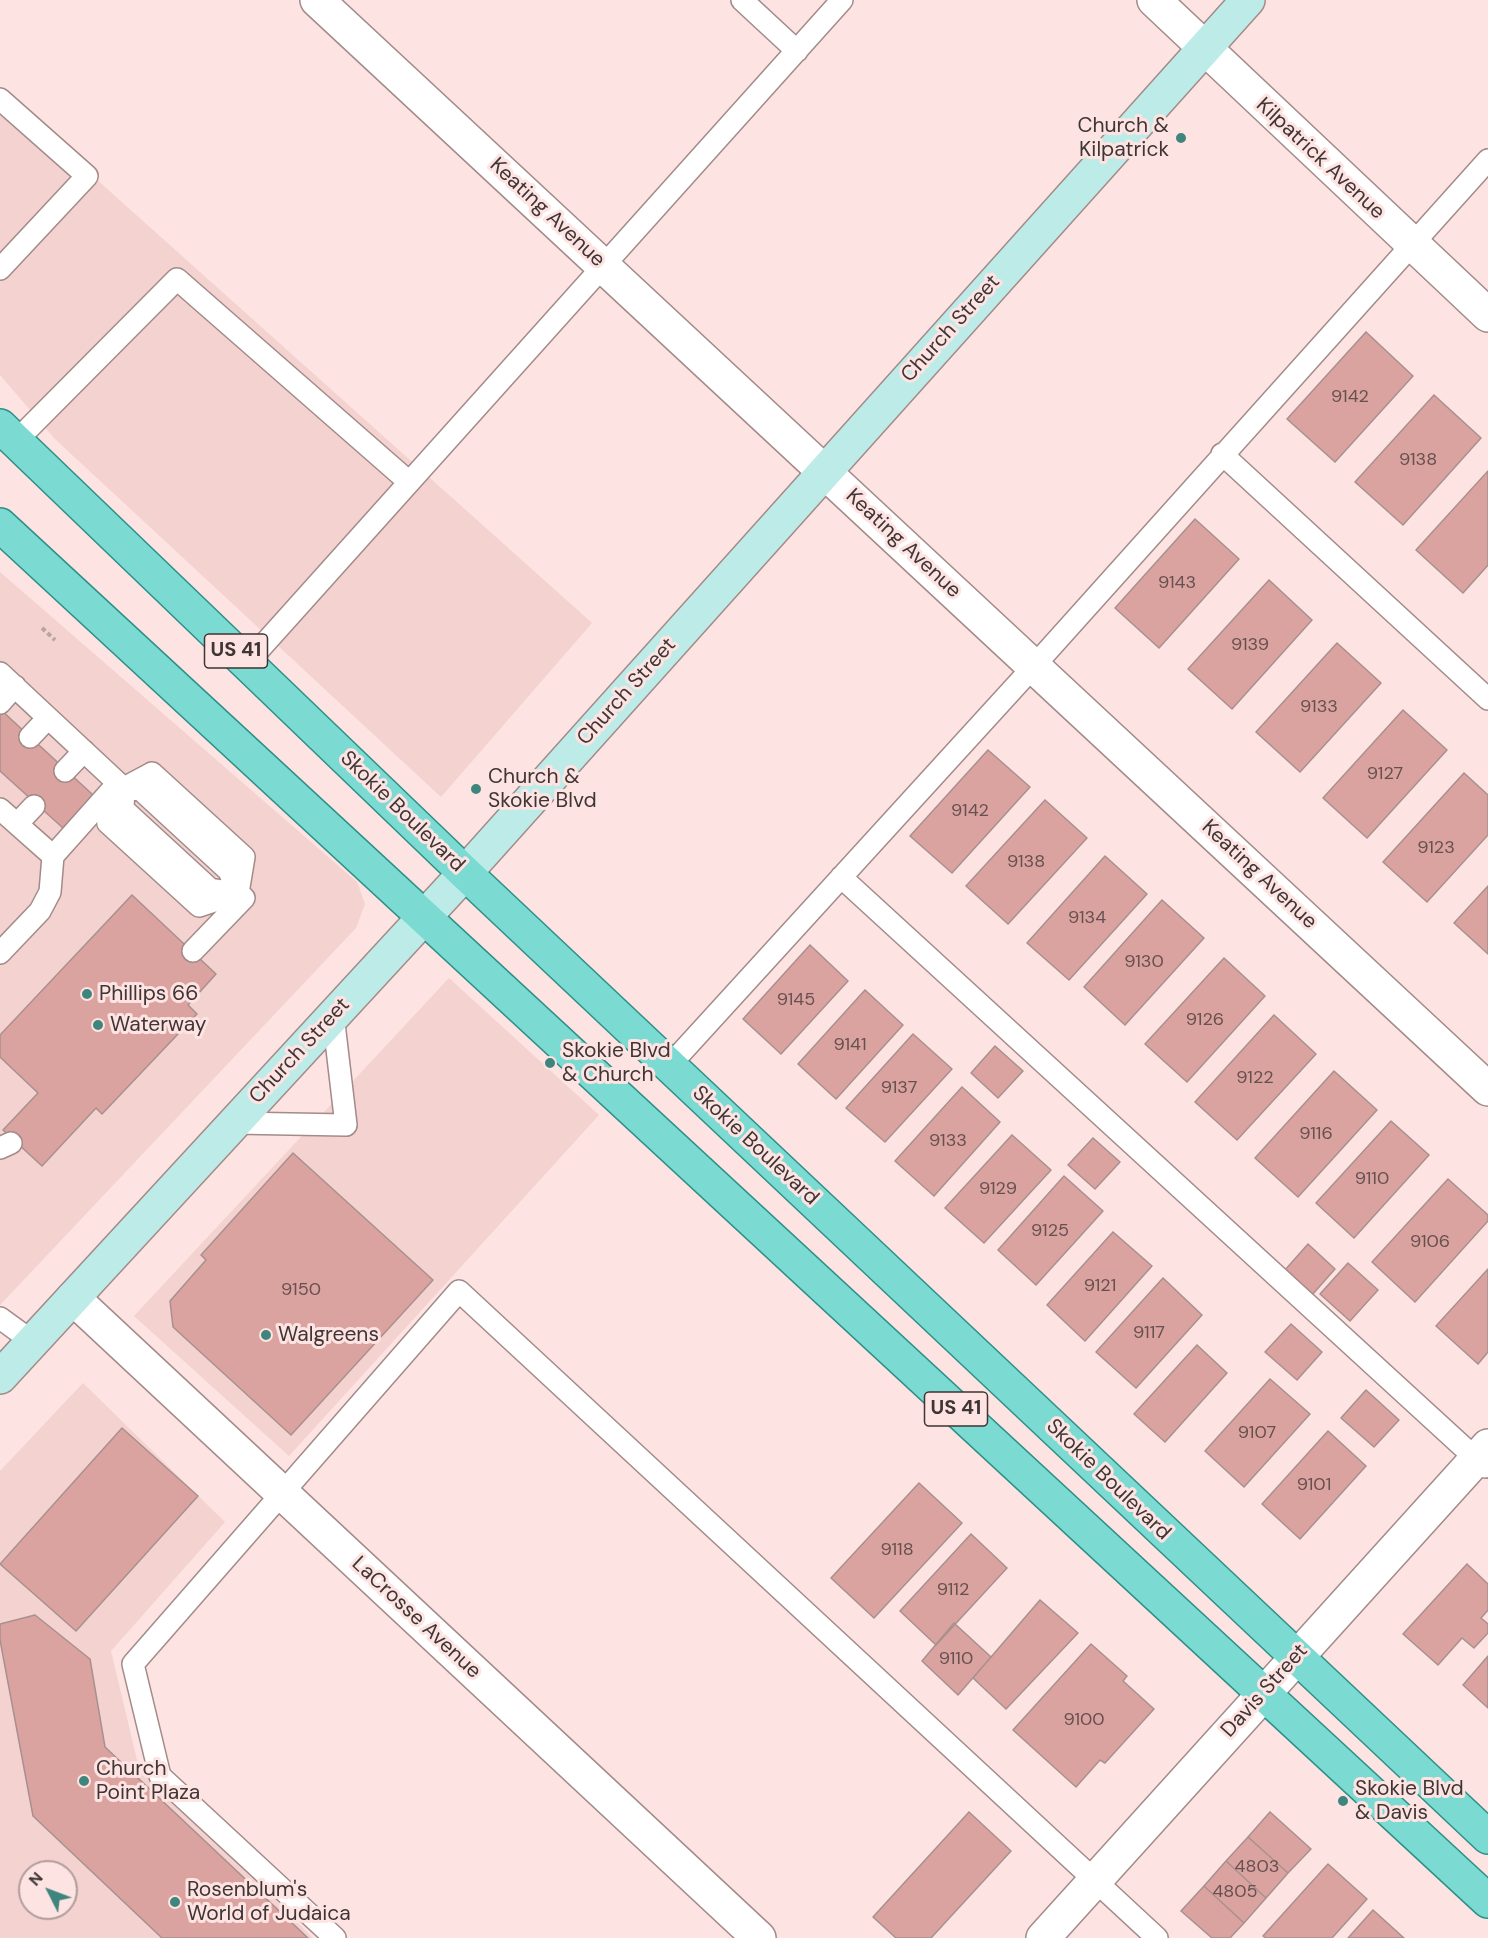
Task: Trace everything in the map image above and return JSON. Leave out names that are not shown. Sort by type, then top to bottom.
[{"type":"main road","name":"Skokie Boulevard","points":[[8,434],[248,662],[465,873],[1488,1837]]},
{"type":"main road","name":"US 41","points":[[0,525],[1488,1901]]},
{"type":"street","name":"Keating Avenue","points":[[317,0],[1488,1089]]},
{"type":"street","name":"Kilpatrick Avenue","points":[[1154,0],[1412,246],[1488,315]]},
{"type":"street","name":"Church Street","points":[[0,1377],[465,873],[1248,0]]},
{"type":"street","name":"LaCrosse Avenue","points":[[73,1298],[759,1938]]},
{"type":"street","name":"Davis Street","points":[[1043,1938],[1295,1657],[1484,1458]]},
{"type":"lane","points":[[742,0],[797,51]]},
{"type":"lane","points":[[248,662],[842,0]]},
{"type":"lane","points":[[0,99],[87,176],[0,269]]},
{"type":"lane","points":[[670,1065],[1034,666],[1488,160]]},
{"type":"lane","points":[[8,434],[177,279],[409,482]]},
{"type":"lane","points":[[1222,454],[1488,699]]},
{"type":"lane","points":[[0,703],[8,679],[121,786]]},
{"type":"lane","points":[[30,737],[48,718]]},
{"type":"lane","points":[[65,771],[84,751]]},
{"type":"lane","points":[[0,953],[40,911],[50,892],[53,856],[121,786],[152,773],[244,857],[238,893]]},
{"type":"lane","points":[[121,786],[108,823],[199,906],[238,893]]},
{"type":"lane","points":[[17,824],[34,806]]},
{"type":"lane","points":[[0,809],[53,856]]},
{"type":"lane","points":[[841,878],[1484,1458]]},
{"type":"lane","points":[[193,951],[244,898],[238,893]]},
{"type":"lane","points":[[234,1123],[346,1125],[333,1015]]},
{"type":"lane","points":[[335,1938],[160,1776],[133,1664],[459,1291],[1157,1938]]},
{"type":"lane","points":[[0,1318],[33,1342]]},
{"type":"path","points":[[42,628],[55,640]]},
{"type":"shaded area","points":[[0,93],[592,623],[441,797],[55,439],[0,375]]},
{"type":"shaded area","points":[[0,572],[357,882],[365,904],[356,928],[0,1305]]},
{"type":"shaded area","points":[[449,978],[599,1115],[289,1456],[134,1316]]},
{"type":"shaded area","name":"Church Point Plaza","points":[[83,1383],[225,1522],[111,1651],[137,1760],[313,1938],[0,1938],[0,1471]]},
{"type":"building","points":[[1366,332],[1413,376],[1335,462],[1287,419]]},
{"type":"building","points":[[1434,395],[1481,438],[1403,525],[1355,482]]},
{"type":"building","points":[[1488,471],[1488,565],[1463,593],[1416,550]]},
{"type":"building","points":[[1195,519],[1239,559],[1159,648],[1115,608]]},
{"type":"building","points":[[1269,580],[1312,620],[1232,709],[1188,669]]},
{"type":"building","points":[[1337,643],[1381,683],[1300,772],[1256,732]]},
{"type":"building","points":[[0,709],[93,795],[63,828],[0,771]]},
{"type":"building","points":[[1403,710],[1447,750],[1367,838],[1323,798]]},
{"type":"building","points":[[988,750],[1030,787],[952,873],[910,836]]},
{"type":"building","points":[[1464,773],[1488,795],[1488,835],[1427,902],[1383,862]]},
{"type":"building","points":[[1045,800],[1087,838],[1008,924],[966,886]]},
{"type":"building","points":[[1105,856],[1147,894],[1069,980],[1027,943]]},
{"type":"building","points":[[1488,886],[1488,954],[1454,923]]},
{"type":"building","name":"Waterway","points":[[132,895],[216,974],[188,1005],[197,1014],[102,1114],[96,1108],[42,1166],[3,1130],[38,1093],[0,1057],[0,1035]]},
{"type":"building","points":[[1162,900],[1204,938],[1125,1025],[1084,987]]},
{"type":"building","points":[[810,945],[848,981],[781,1054],[743,1019]]},
{"type":"building","points":[[1224,958],[1265,996],[1187,1082],[1145,1044]]},
{"type":"building","points":[[865,990],[903,1025],[836,1099],[798,1064]]},
{"type":"building","points":[[1274,1015],[1316,1054],[1237,1140],[1195,1102]]},
{"type":"building","points":[[913,1034],[952,1069],[885,1142],[846,1108]]},
{"type":"building","points":[[995,1046],[1023,1071],[998,1098],[971,1073]]},
{"type":"building","points":[[1334,1071],[1377,1110],[1298,1197],[1255,1158]]},
{"type":"building","points":[[962,1087],[1000,1122],[934,1196],[895,1161]]},
{"type":"building","points":[[1391,1121],[1429,1155],[1354,1238],[1316,1203]]},
{"type":"building","points":[[1012,1135],[1051,1170],[984,1243],[945,1208]]},
{"type":"building","points":[[1093,1138],[1120,1162],[1095,1189],[1068,1165]]},
{"type":"building","name":"Walgreens","points":[[293,1153],[433,1280],[291,1435],[173,1327],[170,1301],[206,1260],[201,1255]]},
{"type":"building","points":[[1064,1176],[1103,1211],[1036,1285],[998,1250]]},
{"type":"building","points":[[1448,1179],[1488,1215],[1488,1221],[1415,1302],[1372,1262]]},
{"type":"building","points":[[1113,1232],[1152,1266],[1085,1341],[1047,1305]]},
{"type":"building","points":[[1308,1244],[1335,1269],[1312,1295],[1285,1270]]},
{"type":"building","points":[[1348,1263],[1378,1290],[1350,1321],[1320,1294]]},
{"type":"building","points":[[1488,1269],[1488,1352],[1478,1364],[1436,1326]]},
{"type":"building","points":[[1163,1278],[1202,1315],[1136,1388],[1096,1352]]},
{"type":"building","points":[[1291,1324],[1322,1352],[1297,1380],[1265,1352]]},
{"type":"building","points":[[1197,1345],[1227,1373],[1165,1442],[1134,1414]]},
{"type":"building","points":[[1270,1379],[1310,1414],[1244,1487],[1205,1451]]},
{"type":"building","points":[[1366,1390],[1399,1420],[1374,1447],[1341,1418]]},
{"type":"building","points":[[122,1428],[198,1496],[76,1631],[0,1564]]},
{"type":"building","points":[[1328,1431],[1366,1466],[1300,1539],[1262,1504]]},
{"type":"building","points":[[919,1483],[962,1523],[874,1618],[831,1578]]},
{"type":"building","points":[[971,1534],[1007,1568],[936,1645],[900,1611]]},
{"type":"building","points":[[1467,1564],[1488,1584],[1488,1610],[1481,1618],[1488,1624],[1488,1633],[1474,1648],[1462,1638],[1438,1665],[1403,1634]]},
{"type":"building","points":[[1040,1600],[1078,1633],[1006,1709],[973,1678]]},
{"type":"building","name":"Church Point Plaza","points":[[35,1615],[90,1659],[105,1747],[308,1938],[162,1938],[33,1816],[0,1640],[0,1624]]},
{"type":"building","points":[[954,1623],[991,1657],[958,1695],[922,1661]]},
{"type":"building","points":[[1091,1644],[1127,1676],[1123,1681],[1154,1709],[1105,1763],[1100,1760],[1076,1787],[1013,1730]]},
{"type":"building","points":[[1488,1656],[1488,1708],[1463,1685]]},
{"type":"building","points":[[969,1812],[1011,1851],[931,1938],[896,1938],[873,1917]]},
{"type":"building","points":[[1270,1812],[1311,1849],[1288,1873],[1248,1837]]},
{"type":"building","points":[[1248,1837],[1288,1873],[1266,1898],[1226,1861]]},
{"type":"building","points":[[1226,1861],[1266,1898],[1244,1923],[1204,1886]]},
{"type":"building","points":[[1328,1864],[1367,1899],[1332,1938],[1266,1938],[1263,1936]]},
{"type":"building","points":[[1204,1886],[1244,1923],[1230,1938],[1212,1938],[1181,1911]]},
{"type":"building","points":[[1373,1910],[1404,1938],[1348,1938]]},
{"type":"place","name":"Church & Kilpatrick","points":[[1181,138]]},
{"type":"place","name":"Church & Skokie Blvd","points":[[476,789]]},
{"type":"place","name":"Phillips 66","points":[[87,994]]},
{"type":"place","name":"Waterway","points":[[98,1025]]},
{"type":"place","name":"Skokie Blvd & Church","points":[[550,1063]]},
{"type":"place","name":"Walgreens","points":[[266,1335]]},
{"type":"place","name":"Church Point Plaza","points":[[84,1781]]},
{"type":"place","name":"Skokie Blvd & Davis","points":[[1343,1801]]},
{"type":"place","name":"Rosenblum's World of Judaica","points":[[175,1902]]}]
